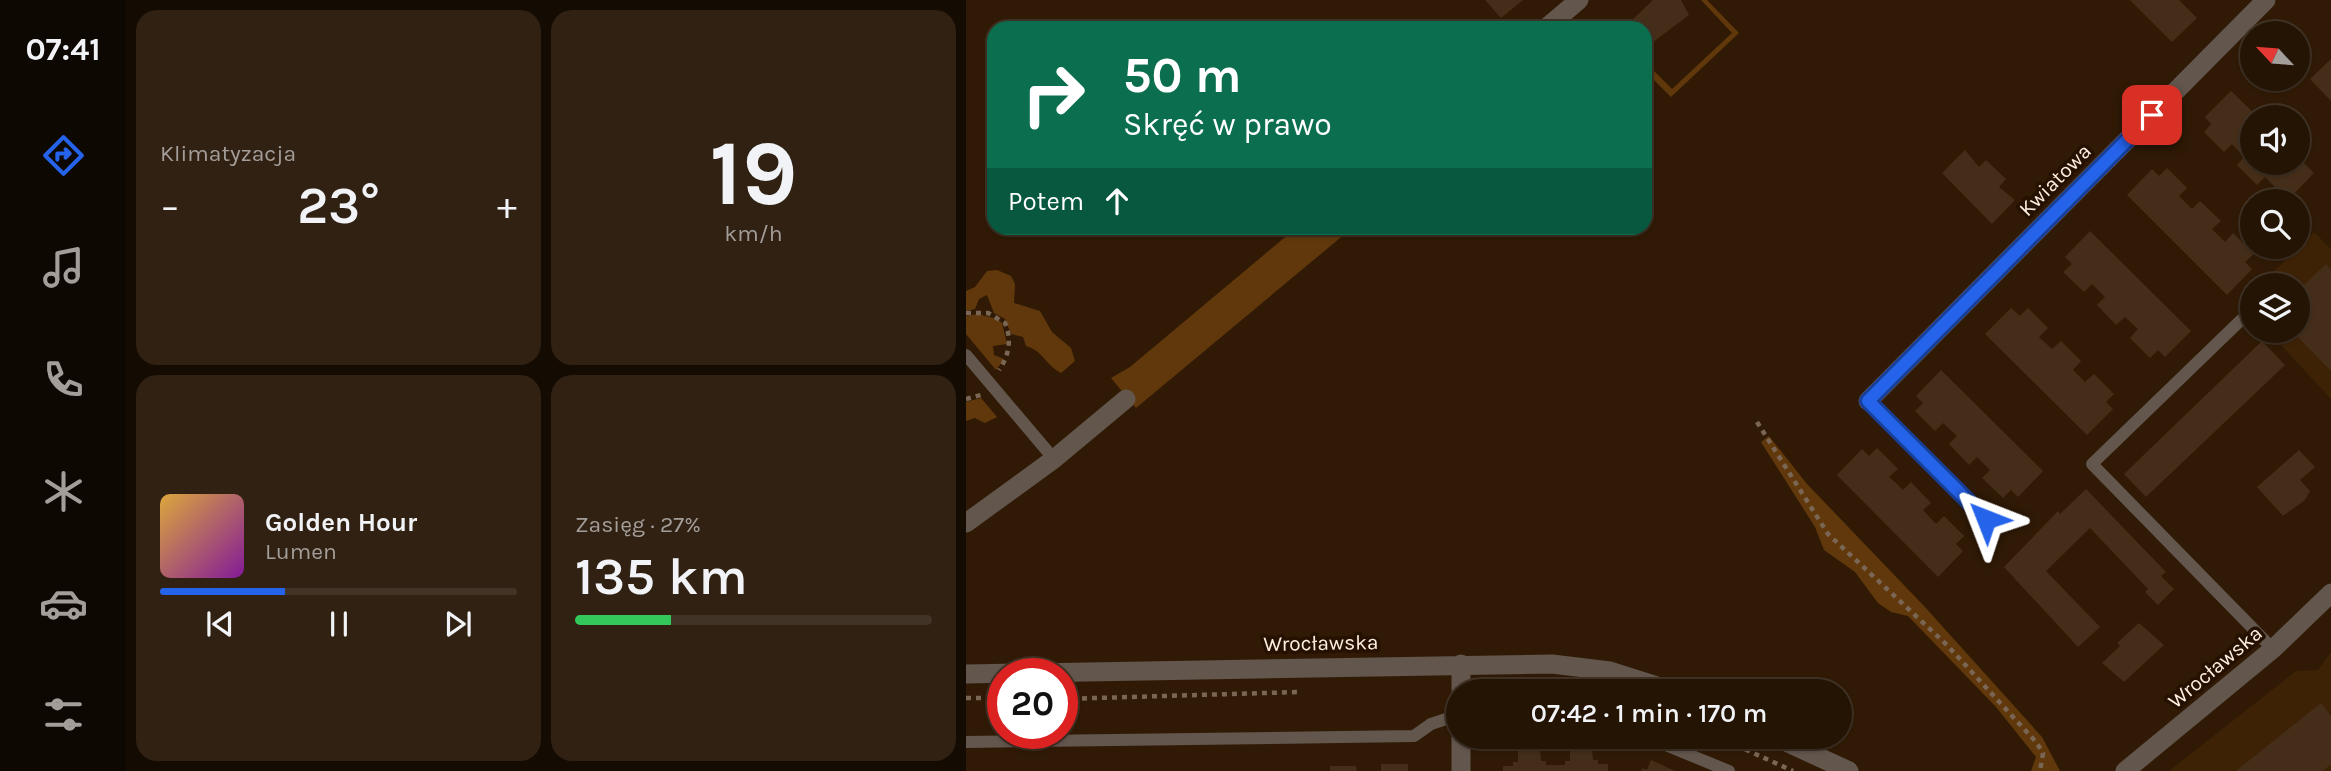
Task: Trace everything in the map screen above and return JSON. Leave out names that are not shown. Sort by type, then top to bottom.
[{"type":"street","points":[[1554,21],[1579,0]]},
{"type":"street","name":"Kwiatowa","points":[[1868,401],[2266,0]]},
{"type":"street","points":[[966,523],[1054,459],[1126,399]]},
{"type":"street","name":"Wrocławska","points":[[2124,771],[2273,649],[2331,593]]},
{"type":"street","points":[[1461,664],[1461,679]]},
{"type":"street","name":"Wrocławska","points":[[966,674],[1552,664],[1611,671],[1636,679]]},
{"type":"street","points":[[1461,749],[1461,771]]},
{"type":"street","points":[[1800,749],[1849,771]]},
{"type":"lane","points":[[2240,321],[2092,464],[2273,649]]},
{"type":"lane","points":[[966,355],[1054,459]]},
{"type":"lane","points":[[1868,401],[1986,519]]},
{"type":"lane","points":[[966,742],[1414,736],[1431,724],[1446,719]]},
{"type":"lane","points":[[1676,749],[1730,771]]},
{"type":"path","points":[[966,313],[979,312],[997,316],[1007,328],[1008,354],[989,381]]},
{"type":"path","points":[[1758,422],[1828,534],[1947,645],[2036,742],[2043,752],[2040,771]]},
{"type":"path","points":[[1078,699],[1300,692]]},
{"type":"path","points":[[966,698],[987,698]]},
{"type":"path","points":[[1744,749],[1793,771]]},
{"type":"shaded area","points":[[1701,0],[1707,0],[1739,33],[1671,97],[1652,78],[1652,69],[1672,89],[1732,33]]},
{"type":"shaded area","points":[[2314,232],[2331,249],[2331,399],[2279,343],[2310,343],[2310,273],[2272,273],[2286,259],[2310,259],[2310,236]]},
{"type":"shaded area","points":[[1288,235],[1344,235],[1136,408],[1111,378],[1130,367]]},
{"type":"shaded area","points":[[997,270],[1011,276],[1015,284],[1014,303],[1040,311],[1052,332],[1071,348],[1075,361],[1061,373],[1036,351],[1026,346],[1023,337],[1011,334],[1005,319],[994,313],[987,295],[979,299],[975,309],[966,311],[966,291],[975,287],[987,271]]},
{"type":"shaded area","points":[[978,314],[1002,323],[1007,344],[993,346],[994,355],[1004,359],[996,370],[966,334],[966,316]]},
{"type":"shaded area","points":[[981,398],[997,417],[985,423],[975,418],[966,421],[966,402]]},
{"type":"shaded area","points":[[1769,436],[1807,484],[1924,606],[2042,737],[2060,771],[2031,771],[2036,757],[1996,707],[1908,616],[1891,612],[1878,603],[1855,572],[1824,550],[1815,527],[1761,442]]},
{"type":"shaded area","points":[[2331,652],[2331,771],[2169,771],[2296,671],[2318,670]]},
{"type":"building","points":[[1485,0],[1523,0],[1501,18]]},
{"type":"building","points":[[1653,0],[1681,0],[1689,15],[1652,43],[1652,21],[1631,21]]},
{"type":"building","points":[[2130,0],[2179,0],[2197,18],[2172,42]]},
{"type":"building","points":[[2331,59],[2331,101],[2310,79]]},
{"type":"building","points":[[2231,91],[2246,105],[2240,105],[2240,153],[2232,144],[2224,152],[2204,132],[2211,124],[2205,117]]},
{"type":"building","points":[[1965,150],[1979,167],[1986,160],[2006,179],[1999,187],[2015,200],[1992,224],[1942,173]]},
{"type":"building","points":[[2167,168],[2187,188],[2179,196],[2192,209],[2200,201],[2221,221],[2212,229],[2225,242],[2233,233],[2240,240],[2240,259],[2248,259],[2245,262],[2252,269],[2248,273],[2240,273],[2240,281],[2227,295],[2127,195],[2152,169],[2159,176]]},
{"type":"building","points":[[2310,169],[2314,173],[2299,189],[2277,189],[2265,177],[2257,185],[2247,175],[2310,175]]},
{"type":"building","points":[[2090,231],[2191,331],[2165,357],[2158,350],[2150,358],[2130,338],[2138,329],[2125,317],[2116,325],[2097,305],[2105,297],[2092,284],[2084,292],[2063,272],[2072,264],[2065,257]]},
{"type":"building","points":[[2326,264],[2331,270],[2331,371],[2304,343],[2310,343],[2310,279]]},
{"type":"building","points":[[2011,308],[2020,316],[2028,308],[2048,328],[2039,337],[2052,349],[2061,341],[2081,361],[2073,370],[2085,382],[2094,374],[2114,394],[2106,402],[2113,409],[2087,435],[1985,334]]},
{"type":"building","points":[[2260,343],[2264,343],[2285,365],[2146,497],[2124,474]]},
{"type":"building","points":[[1941,370],[2043,471],[2018,497],[2011,490],[2003,498],[1982,478],[1990,470],[1977,457],[1969,465],[1949,444],[1957,436],[1943,423],[1935,431],[1915,411],[1923,403],[1916,396]]},
{"type":"building","points":[[1877,448],[1898,469],[1889,477],[1903,490],[1911,482],[1931,503],[1923,510],[1936,524],[1944,516],[1964,536],[1956,544],[1963,551],[1938,577],[1837,475],[1862,449],[1869,456]]},
{"type":"building","points":[[2299,450],[2315,467],[2300,480],[2310,491],[2305,500],[2283,516],[2257,487]]},
{"type":"building","points":[[2086,489],[2166,572],[2161,576],[2174,589],[2158,605],[2145,592],[2148,589],[2090,528],[2046,571],[2100,627],[2078,647],[2004,567],[2058,511],[2060,514]]},
{"type":"building","points":[[2139,623],[2164,645],[2124,682],[2102,663],[2120,646],[2117,643]]},
{"type":"building","points":[[2321,703],[2331,716],[2331,764],[2323,771],[2236,771]]},
{"type":"building","points":[[1540,750],[1541,761],[1546,761],[1546,765],[1565,765],[1565,761],[1570,761],[1570,750],[1592,750],[1593,760],[1598,760],[1598,764],[1608,764],[1608,771],[1503,771],[1503,766],[1513,766],[1513,762],[1518,762],[1518,751]]},
{"type":"building","points":[[1651,760],[1675,771],[1641,771],[1642,768],[1647,770]]},
{"type":"building","points":[[1381,764],[1408,764],[1408,771],[1381,771]]},
{"type":"building","points":[[1330,766],[1356,766],[1357,771],[1330,771]]},
{"type":"route","points":[[1986,519],[1868,401],[2152,115]]}]
